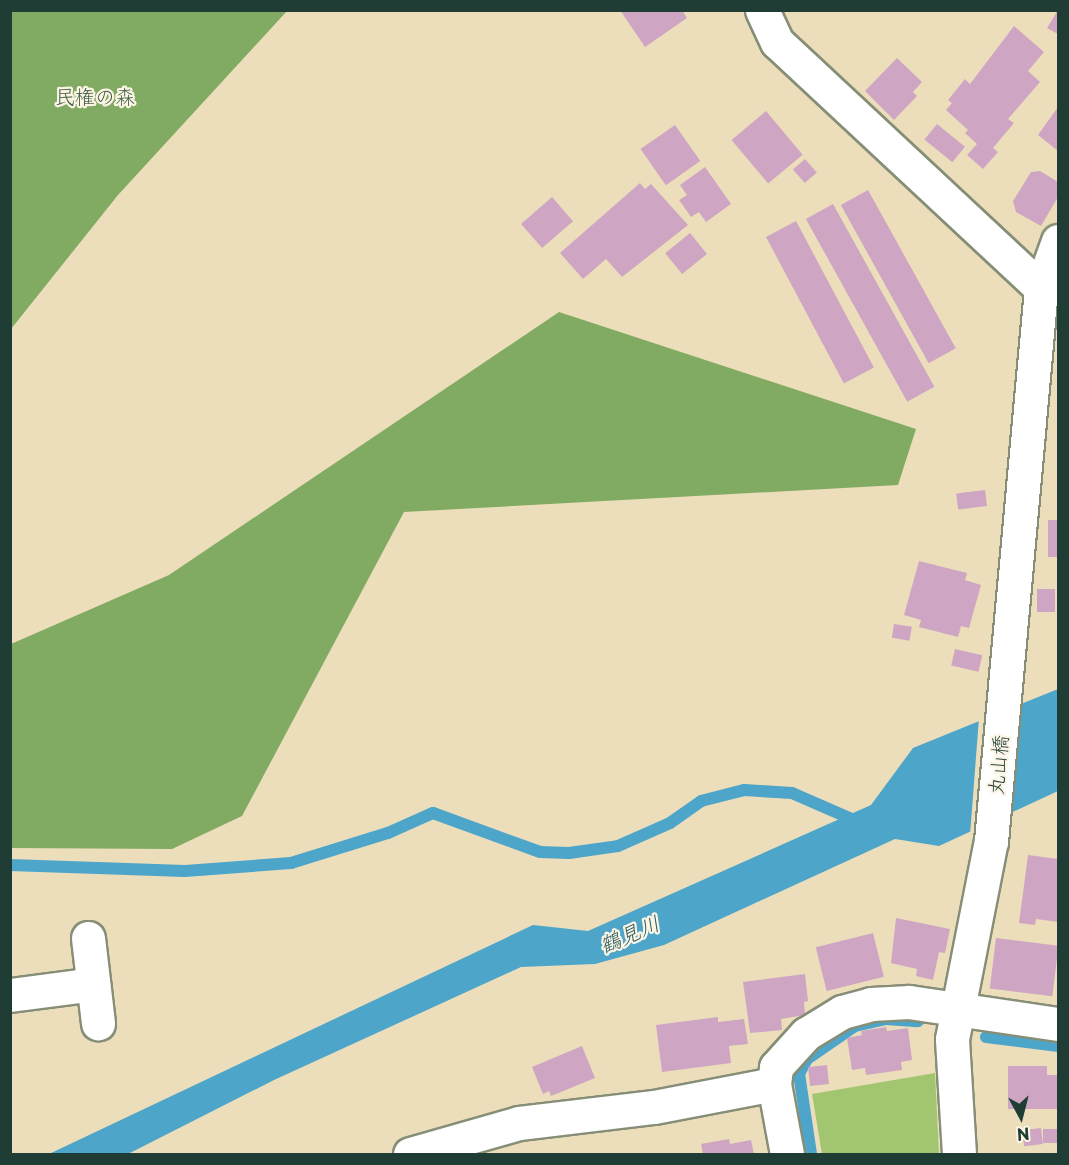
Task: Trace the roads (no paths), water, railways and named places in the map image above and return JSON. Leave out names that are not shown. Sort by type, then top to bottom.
[{"type":"street","points":[[762,10],[777,42],[1041,288]]},
{"type":"street","points":[[777,42],[783,10]]},
{"type":"street","name":"丸山橋","points":[[959,1155],[952,1039],[956,1009],[992,835],[1041,288],[1059,241]]},
{"type":"street","points":[[87,938],[98,1023]]},
{"type":"street","points":[[10,995],[93,984]]},
{"type":"street","points":[[787,1155],[774,1084],[776,1067],[789,1050],[842,1012],[871,1004],[909,1002],[1059,1024]]},
{"type":"street","points":[[410,1155],[461,1147],[519,1123],[654,1107],[774,1084]]},
{"type":"water","name":"鶴見川","points":[[1058,689],[1058,791],[939,846],[895,839],[664,945],[595,964],[521,967],[274,1080],[128,1154],[49,1154],[533,925],[588,931],[871,805],[913,748]]},
{"type":"waterway","points":[[10,865],[185,871],[291,863],[388,833],[433,813],[540,852],[569,853],[618,846],[670,823],[701,801],[744,790],[792,793],[861,823]]},
{"type":"waterway","points":[[811,1154],[799,1074],[807,1059],[855,1026],[886,1019],[918,1021]]},
{"type":"waterway","points":[[986,1037],[1058,1046]]},
{"type":"park label","name":"民権の森","points":[[95,96]]}]
